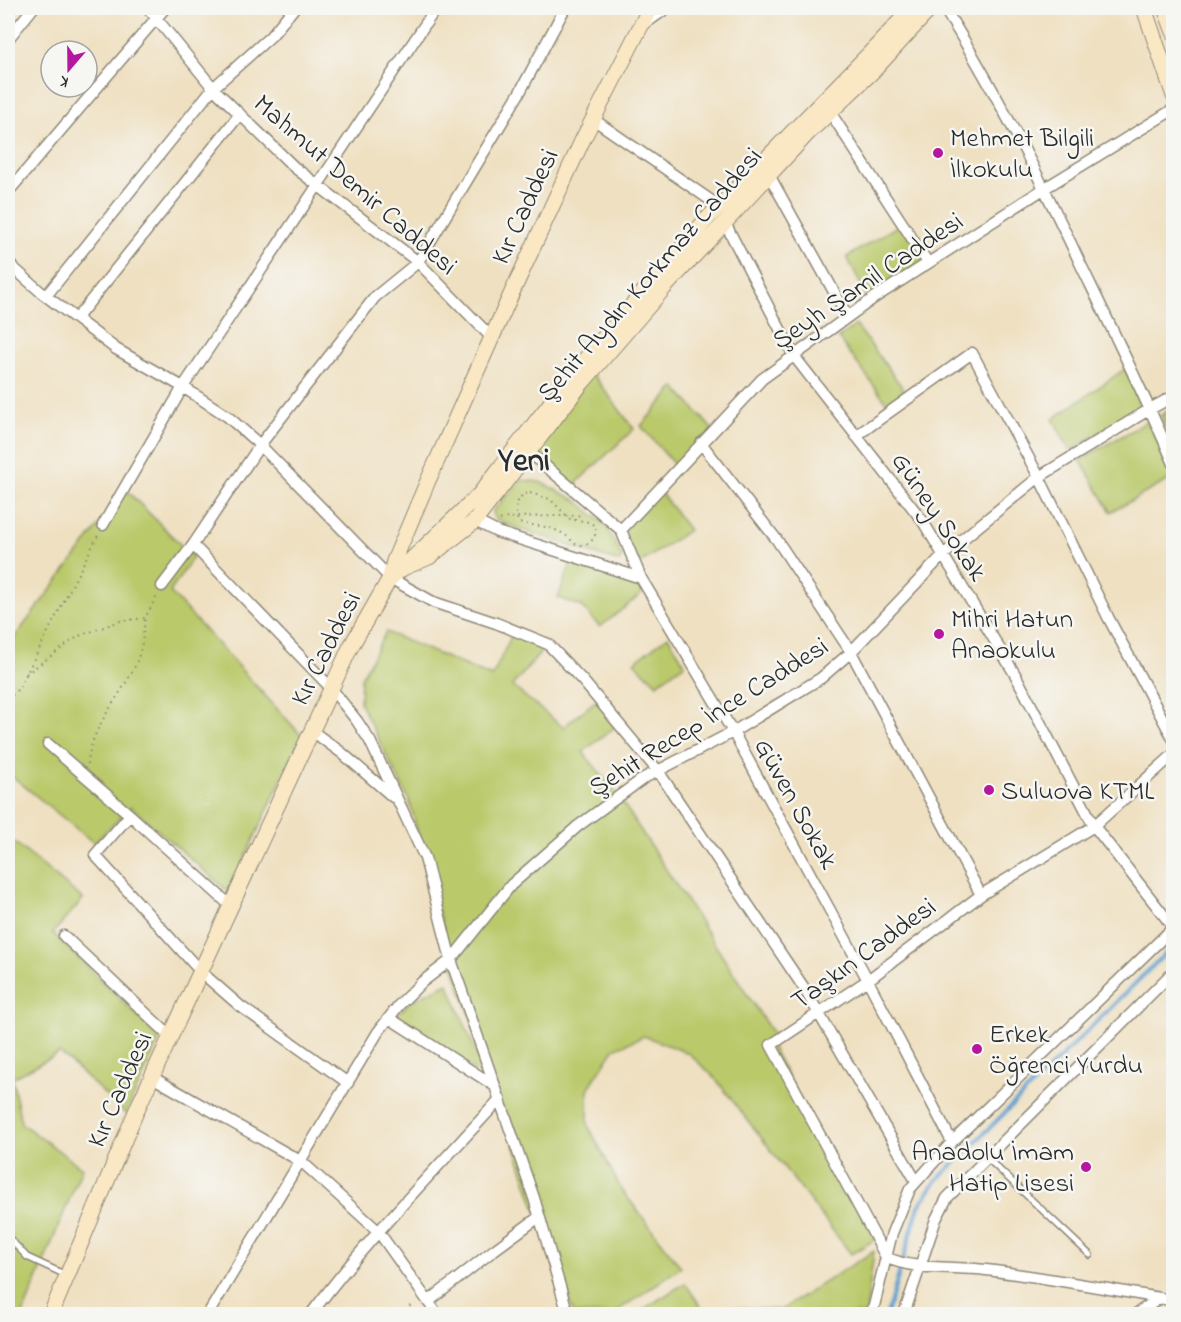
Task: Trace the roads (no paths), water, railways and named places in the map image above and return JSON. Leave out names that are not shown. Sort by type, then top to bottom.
[{"type":"main road","name":"Kır Caddesi","points":[[51,1314],[152,1077],[350,648],[397,573],[394,561],[418,502],[593,119],[650,8]]},
{"type":"main road","name":"Şehit Aydın Korkmaz Caddesi","points":[[397,573],[479,495],[582,363],[719,206],[912,8]]},
{"type":"main road","name":"Şehit Aydın Korkmaz Caddesi","points":[[397,573],[429,557],[475,521],[581,384],[664,288],[931,8]]},
{"type":"main road","points":[[1144,8],[1173,96]]},
{"type":"main road","points":[[1165,8],[1173,32]]},
{"type":"street","points":[[8,39],[33,8]]},
{"type":"street","name":"Mahmut Demir Caddesi","points":[[148,8],[213,88],[294,167],[418,262],[492,338]]},
{"type":"street","points":[[8,192],[165,8]]},
{"type":"street","points":[[46,296],[213,88],[271,36],[294,8]]},
{"type":"street","points":[[103,525],[183,387],[436,8]]},
{"type":"street","points":[[162,586],[193,545],[260,445],[375,297],[418,262],[520,92],[565,8]]},
{"type":"street","points":[[640,28],[667,8]]},
{"type":"street","points":[[944,8],[964,39],[1045,188],[1150,408],[1173,464]]},
{"type":"street","name":"Şeyh Şamil Caddesi","points":[[621,530],[762,379],[928,263],[1173,109]]},
{"type":"street","points":[[830,112],[928,263]]},
{"type":"street","points":[[76,319],[240,114]]},
{"type":"street","points":[[593,119],[719,206]]},
{"type":"street","points":[[769,176],[848,317]]},
{"type":"street","name":"Güney Sokak","points":[[725,223],[794,356],[922,520],[1016,676],[1094,826],[1173,927]]},
{"type":"street","points":[[8,264],[116,349],[183,387],[227,416],[397,573],[434,602],[548,644],[583,681],[658,771],[820,1012],[916,1181]]},
{"type":"street","points":[[856,436],[972,353],[1039,477],[1109,619],[1173,740]]},
{"type":"street","name":"Şehit Recep İnce Caddesi","points":[[208,1314],[302,1162],[378,1032],[422,982],[451,960],[511,885],[578,826],[644,778],[733,732],[821,678],[851,652],[943,555],[1039,477],[1173,396]]},
{"type":"street","points":[[701,443],[777,540],[851,652],[981,895]]},
{"type":"street","name":"Güven Sokak","points":[[530,452],[621,530],[641,578],[733,732],[868,980],[952,1142]]},
{"type":"street","points":[[475,521],[494,530],[641,578]]},
{"type":"street","points":[[193,545],[332,688],[370,741],[424,858],[451,960],[500,1099],[568,1314]]},
{"type":"street","points":[[312,731],[342,753],[395,799]]},
{"type":"street","points":[[48,744],[232,907]]},
{"type":"street","name":"Taşkın Caddesi","points":[[890,1259],[771,1045],[868,980],[981,895],[1094,826],[1173,754]]},
{"type":"street","points":[[130,815],[95,855],[201,972],[240,1006],[348,1083]]},
{"type":"street","points":[[872,1314],[890,1259],[892,1233],[910,1189],[916,1181],[952,1142],[1173,927]]},
{"type":"street","points":[[64,936],[171,1037]]},
{"type":"street","points":[[904,1314],[936,1219],[947,1198],[1173,971]]},
{"type":"street","points":[[389,1018],[495,1086]]},
{"type":"street","points":[[152,1077],[302,1162],[378,1231],[437,1314]]},
{"type":"street","points":[[311,1314],[378,1231],[500,1099]]},
{"type":"street","points":[[426,1298],[539,1217]]},
{"type":"street","points":[[890,1259],[909,1264],[984,1269],[1173,1301]]},
{"type":"street","points":[[1136,1314],[1160,1298]]},
{"type":"lane","points":[[987,1158],[1090,1255]]},
{"type":"lane","points":[[8,1238],[27,1257],[67,1275]]},
{"type":"waterway","points":[[887,1314],[919,1206],[936,1181],[1174,945]]},
{"type":"place","name":"Mehmet Bilgili İlkokulu","points":[[938,153]]},
{"type":"place","name":"Mihri Hatun Anaokulu","points":[[939,634]]},
{"type":"place","name":"Suluova KTML","points":[[989,790]]},
{"type":"place","name":"Erkek Öğrenci Yurdu","points":[[977,1049]]},
{"type":"place","name":"Anadolu İmam Hatip Lisesi","points":[[1086,1167]]},
{"type":"district","name":"Yeni","points":[[524,458]]}]
